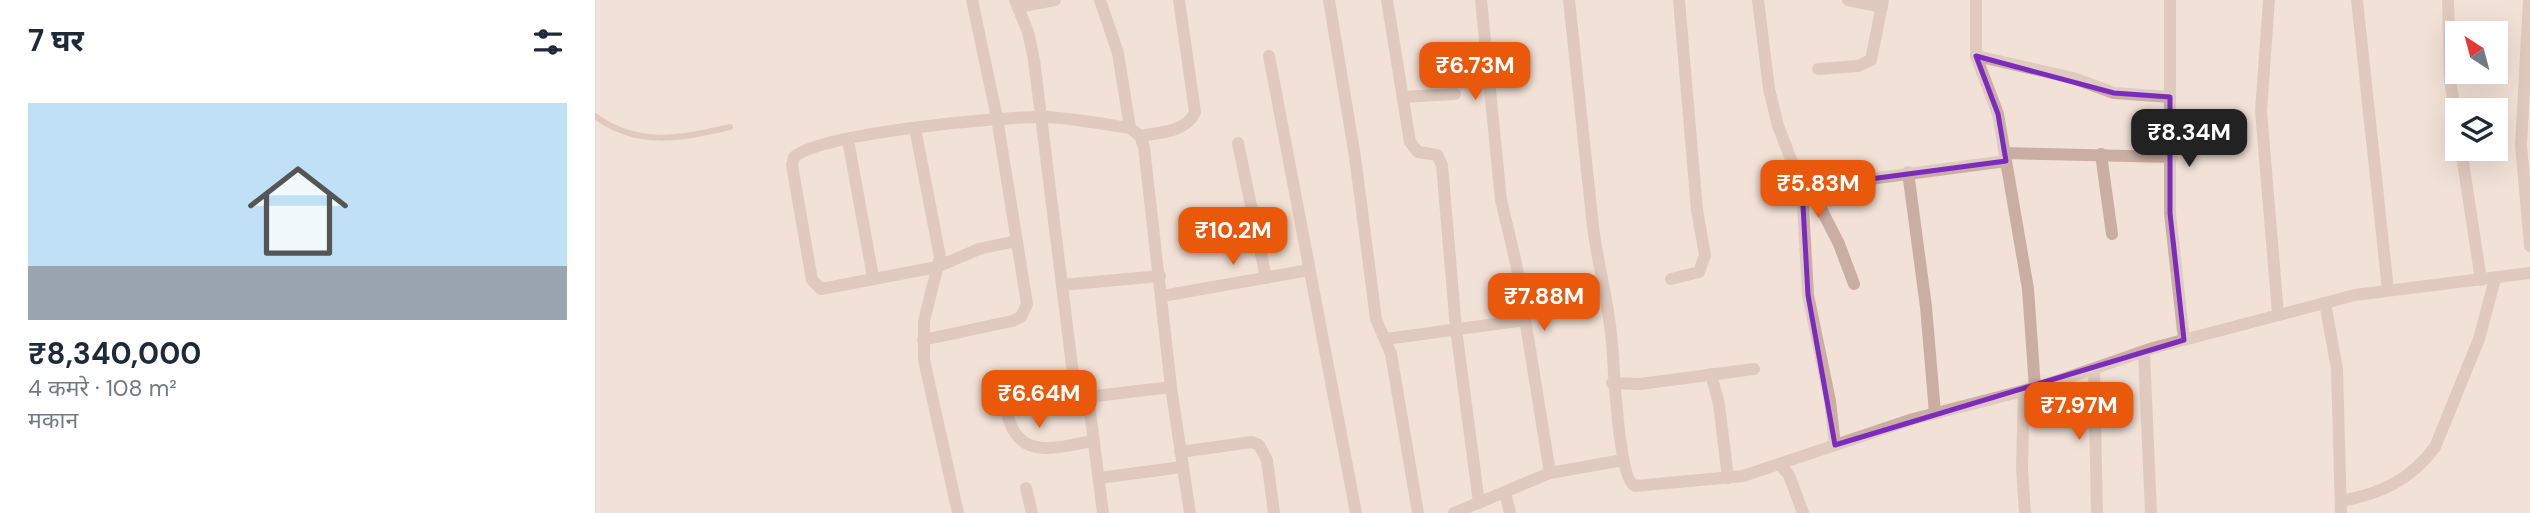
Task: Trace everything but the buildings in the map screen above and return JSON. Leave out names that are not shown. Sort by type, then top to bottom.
[{"type":"street","points":[[923,340],[1021,317],[1027,304],[997,118],[972,0]]},
{"type":"street","points":[[1055,0],[1017,4],[1028,32],[1062,285],[1082,397],[1094,441],[1104,513]]},
{"type":"street","points":[[1100,0],[1118,53],[1135,132],[1145,147],[1171,387],[1190,513]]},
{"type":"street","points":[[1016,241],[979,249],[937,267],[873,277],[821,289],[812,280],[792,165],[794,157],[805,150],[848,140],[997,118],[1041,117],[1135,132],[1180,128],[1192,121],[1195,112],[1178,0]]},
{"type":"street","points":[[1329,0],[1355,157],[1376,320],[1386,339],[1418,513]]},
{"type":"street","points":[[1388,0],[1412,147],[1437,155],[1442,165],[1456,329],[1479,503]]},
{"type":"street","points":[[1481,0],[1501,200],[1525,320],[1550,473]]},
{"type":"street","points":[[1569,0],[1593,228],[1612,341],[1612,383],[1627,479],[1635,486],[1728,478],[1935,413],[2029,390],[2144,352],[2278,314],[2388,290],[2530,274]]},
{"type":"street","points":[[1671,279],[1699,272],[1705,255],[1697,211],[1679,0]]},
{"type":"street","points":[[1758,0],[1769,89],[1778,126],[1806,188],[1839,244],[1854,284]]},
{"type":"street","points":[[1818,69],[1859,66],[1871,60],[1883,4],[1847,0]]},
{"type":"street","points":[[1976,0],[1976,56],[1998,114],[2028,289],[2029,390],[2022,468],[2025,513]]},
{"type":"street","points":[[2169,0],[2172,157],[2170,213],[2184,340]]},
{"type":"street","points":[[2269,0],[2261,111],[2278,314]]},
{"type":"street","points":[[2357,0],[2388,290]]},
{"type":"street","points":[[2448,0],[2453,98]]},
{"type":"street","points":[[2529,0],[2521,145],[2530,246]]},
{"type":"street","points":[[1269,56],[1356,513]]},
{"type":"street","points":[[1976,56],[2073,78],[2114,93],[2171,97]]},
{"type":"street","points":[[1404,97],[1455,94]]},
{"type":"street","points":[[915,128],[939,245],[937,267],[928,296],[923,359],[958,513]]},
{"type":"street","points":[[848,140],[873,277]]},
{"type":"street","points":[[1238,143],[1266,278]]},
{"type":"street","points":[[1806,188],[2005,157],[2101,154],[2172,157]]},
{"type":"street","points":[[2101,154],[2112,234]]},
{"type":"street","points":[[2463,161],[2481,280]]},
{"type":"street","points":[[1908,172],[1926,307],[1935,413]]},
{"type":"street","points":[[1806,188],[1808,295],[1830,401],[1835,445]]},
{"type":"street","points":[[1162,296],[1309,270]]},
{"type":"street","points":[[1062,285],[1160,276]]},
{"type":"street","points":[[2325,303],[2337,369],[2341,507],[2371,496],[2405,478],[2423,463],[2435,447],[2479,339],[2495,279]]},
{"type":"street","points":[[1386,339],[1525,320]]},
{"type":"street","points":[[2144,352],[2151,513]]},
{"type":"street","points":[[1612,383],[1640,384],[1754,369]]},
{"type":"street","points":[[2094,369],[2097,513]]},
{"type":"street","points":[[1711,374],[1719,404],[1728,478]]},
{"type":"street","points":[[1007,381],[1005,409],[1010,425],[1022,440],[1045,448],[1094,441]]},
{"type":"street","points":[[1054,401],[1171,387]]},
{"type":"street","points":[[1180,452],[1252,442],[1259,445],[1267,460],[1274,513]]},
{"type":"street","points":[[1454,513],[1550,473],[1623,460]]},
{"type":"street","points":[[1779,464],[1789,475],[1803,513]]},
{"type":"street","points":[[1099,478],[1182,467]]},
{"type":"street","points":[[1026,488],[1032,513]]},
{"type":"street","points":[[1505,492],[1510,513]]},
{"type":"lane","points":[[595,117],[624,134],[649,139],[683,138],[730,127]]},
{"type":"highlighted area","points":[[1976,56],[2114,93],[2170,97],[2170,213],[2184,340],[1835,445],[1808,295],[1802,188],[2006,161],[1998,114]]}]
